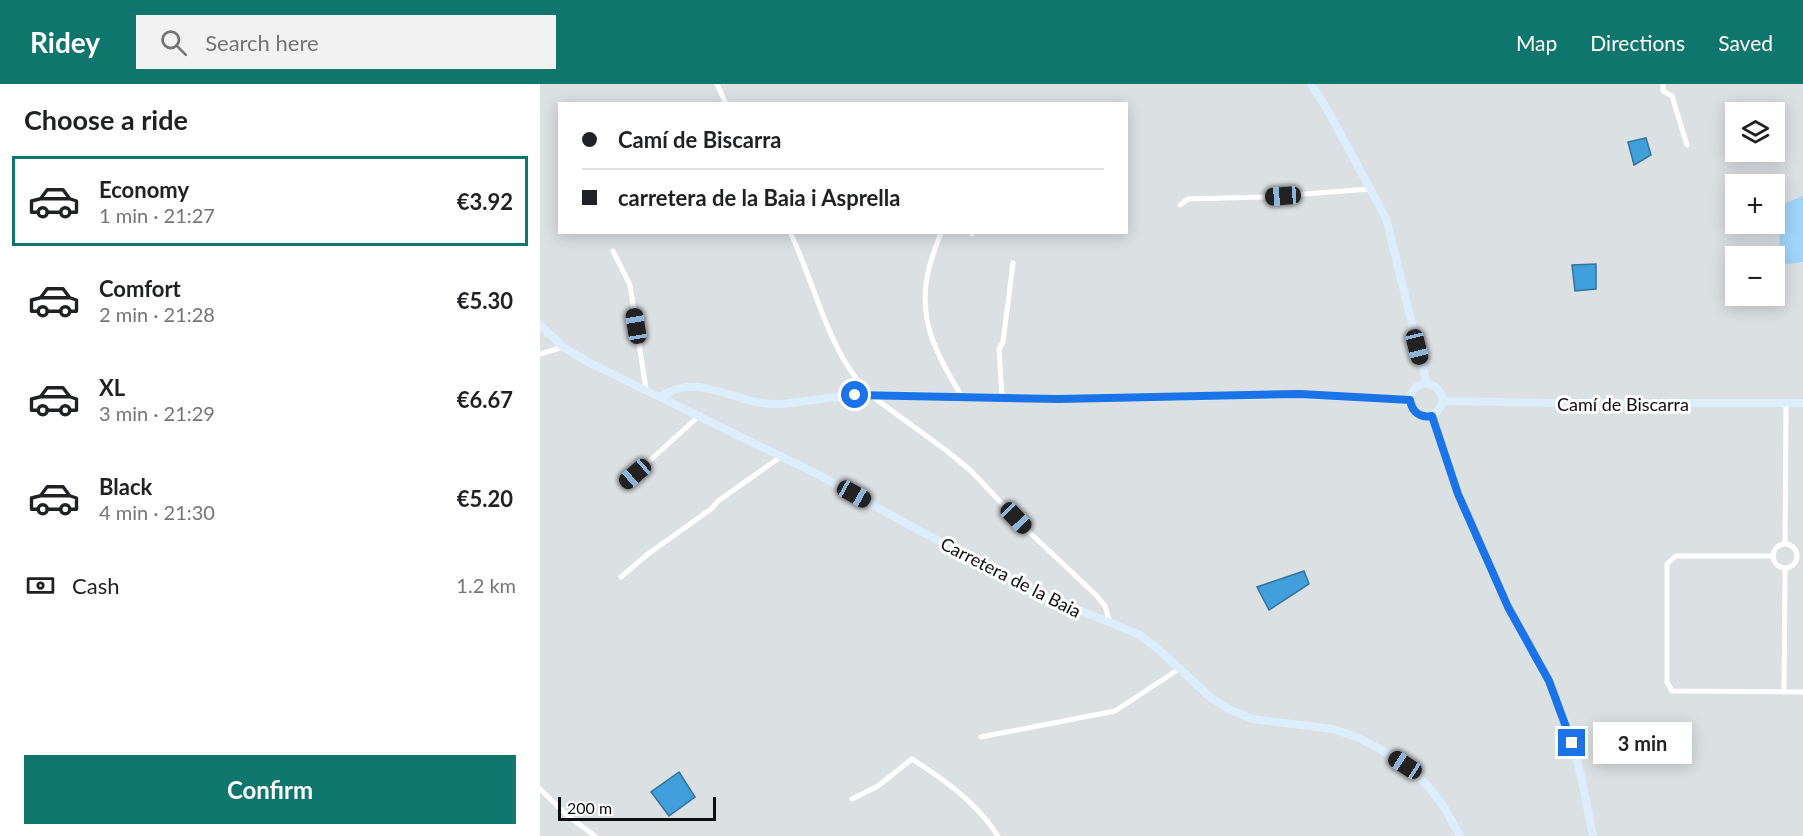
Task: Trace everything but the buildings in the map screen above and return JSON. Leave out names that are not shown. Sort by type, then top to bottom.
[{"type":"main road","points":[[1311,84],[1386,218],[1427,384]]},
{"type":"main road","name":"Carretera de la Baia","points":[[540,325],[563,347],[588,362],[782,456],[1049,598],[1138,634],[1157,648],[1210,697],[1230,709],[1252,719],[1333,729],[1359,738],[1385,752],[1405,765],[1428,786],[1460,836]]},
{"type":"main road","points":[[1427,384],[1437,388],[1442,401],[1440,409],[1432,416],[1423,416],[1411,408],[1410,400],[1414,389],[1427,384]]},
{"type":"main road","points":[[662,396],[673,389],[686,386],[774,404],[869,394],[1059,399],[1300,394],[1410,400]]},
{"type":"main road","name":"Camí de Biscarra","points":[[1442,401],[1566,404],[1803,403]]},
{"type":"main road","points":[[1432,416],[1458,494],[1508,607],[1549,681],[1566,722],[1593,836]]},
{"type":"street","points":[[717,84],[725,102]]},
{"type":"street","points":[[1663,84],[1663,91],[1672,96],[1687,145]]},
{"type":"street","points":[[1180,205],[1188,199],[1262,197],[1371,189]]},
{"type":"street","points":[[791,234],[835,343],[860,385],[971,471],[1029,532],[1096,595],[1105,606],[1110,624]]},
{"type":"street","points":[[940,234],[928,268],[925,303],[927,320],[942,363],[962,397]]},
{"type":"street","points":[[613,252],[630,285],[646,389]]},
{"type":"street","points":[[1002,398],[999,349],[1003,342],[1013,263]]},
{"type":"street","points":[[540,354],[563,347]]},
{"type":"street","points":[[1785,543],[1786,403]]},
{"type":"street","points":[[625,483],[700,415]]},
{"type":"street","points":[[621,577],[648,554],[711,509],[718,501],[782,456]]},
{"type":"street","points":[[1785,543],[1793,546],[1800,556],[1796,563],[1785,568],[1777,565],[1773,556],[1776,547],[1785,543]]},
{"type":"street","points":[[1773,556],[1676,556],[1667,564],[1667,682],[1672,691],[1803,692]]},
{"type":"street","points":[[1784,692],[1785,568]]},
{"type":"street","points":[[981,737],[1115,711],[1179,669]]},
{"type":"street","points":[[852,799],[878,786],[912,759],[948,782],[968,799],[998,836]]},
{"type":"street","points":[[540,789],[568,816],[595,836]]},
{"type":"shaded area","points":[[1646,138],[1651,155],[1634,165],[1628,142]]},
{"type":"shaded area","points":[[1803,196],[1803,262],[1785,264],[1785,246],[1779,246],[1780,234],[1785,234],[1785,203]]},
{"type":"shaded area","points":[[1596,264],[1596,289],[1575,291],[1572,265]]},
{"type":"shaded area","points":[[1304,571],[1309,584],[1269,610],[1257,587]]},
{"type":"shaded area","points":[[679,772],[695,797],[669,816],[651,792]]},
{"type":"route","points":[[855,395],[1059,399],[1300,394],[1410,400],[1411,408],[1418,414],[1432,416],[1458,494],[1508,607],[1549,681],[1572,743]]}]
